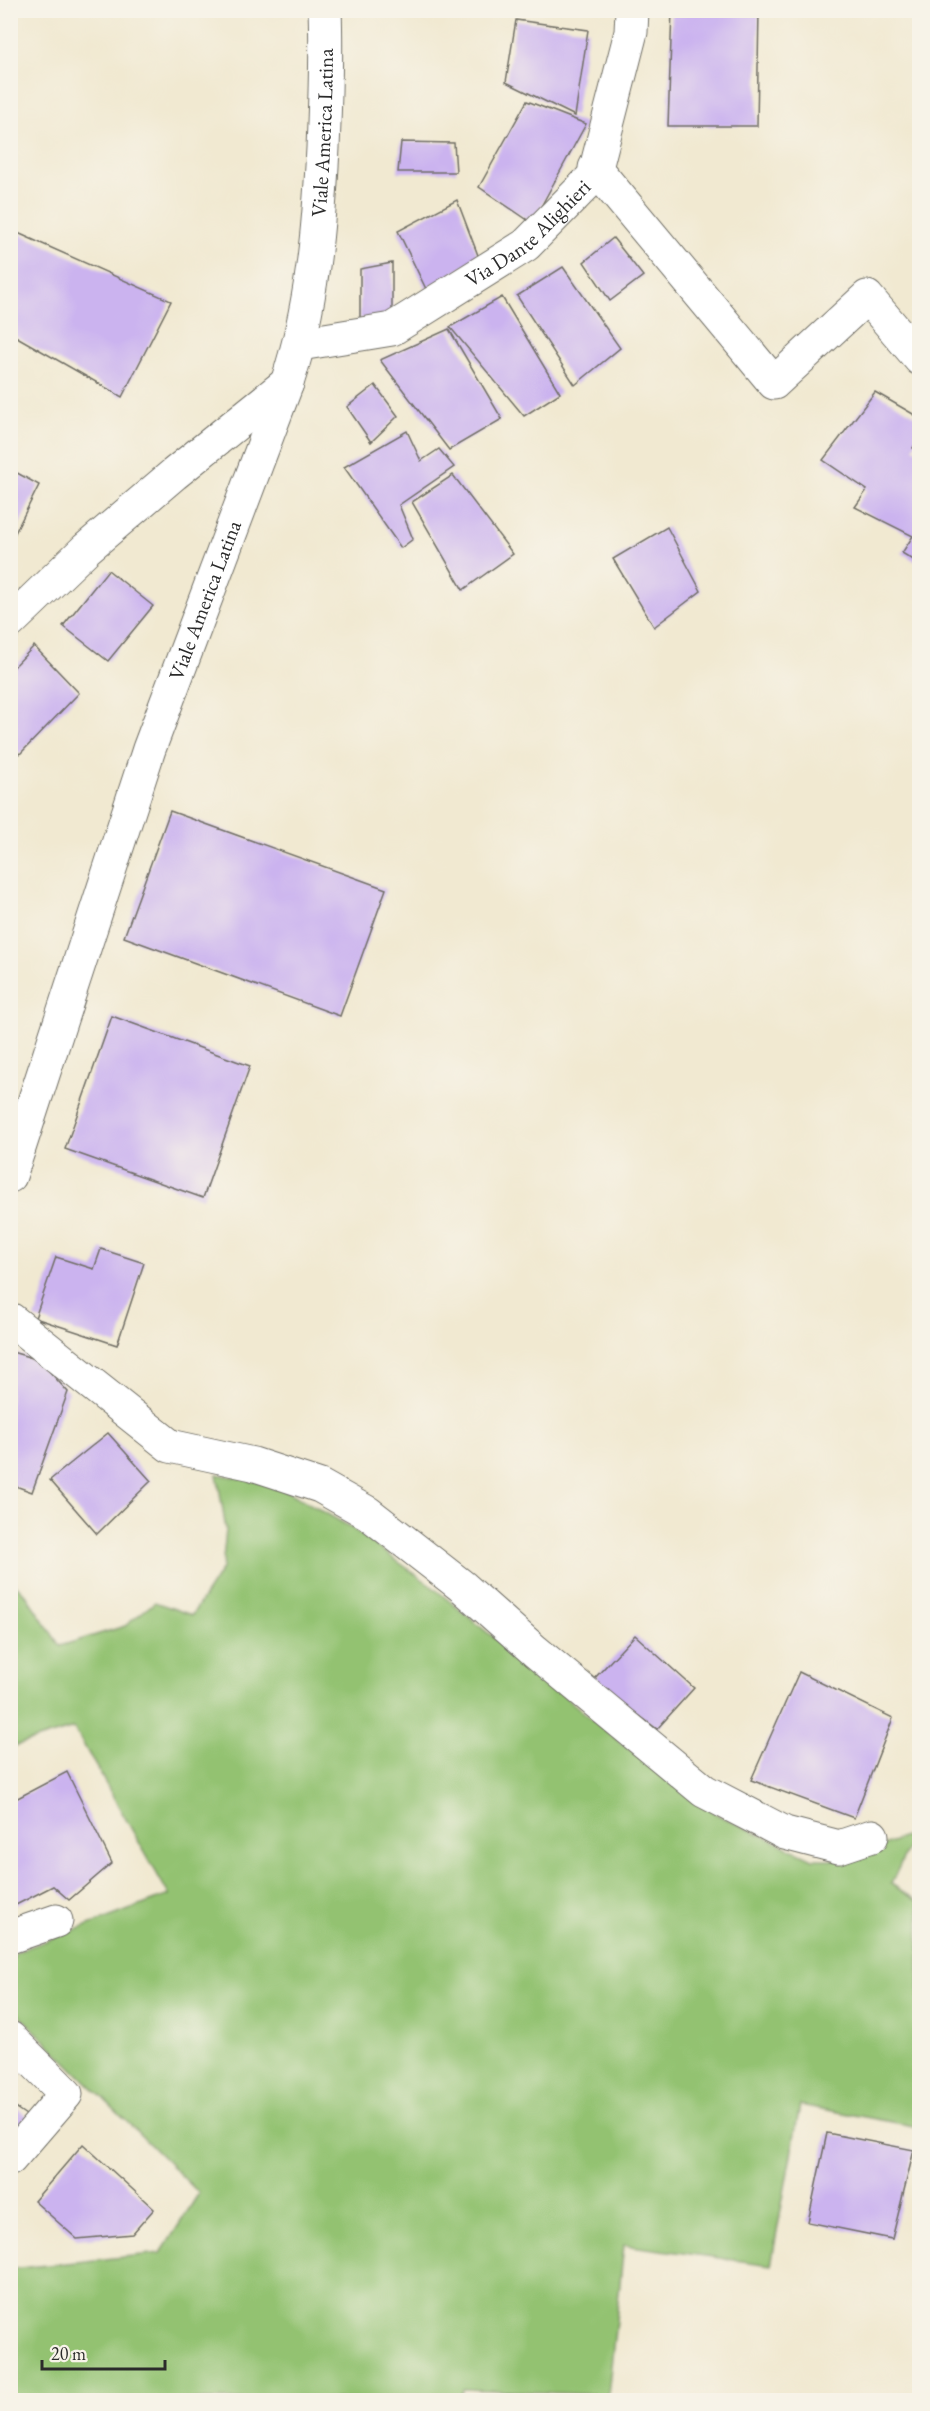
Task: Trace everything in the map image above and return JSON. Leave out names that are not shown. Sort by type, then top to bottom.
[{"type":"street","name":"Viale America Latina","points":[[10,1176],[149,749],[300,344],[319,226],[327,64],[325,10]]},
{"type":"street","name":"Via Dante Alighieri","points":[[300,344],[393,329],[526,245],[594,176],[631,32],[632,10]]},
{"type":"street","points":[[595,168],[774,383],[867,297],[920,359]]},
{"type":"street","points":[[10,622],[86,549],[287,383]]},
{"type":"street","points":[[10,1318],[170,1446],[253,1464],[320,1486],[368,1513],[463,1587],[535,1651],[704,1791],[785,1833],[839,1846],[872,1836]]},
{"type":"street","points":[[10,1938],[56,1921]]},
{"type":"street","points":[[10,2038],[66,2094],[10,2159]]},
{"type":"green space","points":[[217,1474],[277,1485],[350,1527],[429,1584],[622,1744],[718,1815],[813,1859],[847,1859],[915,1833],[891,1884],[919,1902],[919,2127],[800,2105],[771,2265],[624,2245],[608,2395],[463,2389],[460,2400],[11,2400],[11,2269],[161,2253],[199,2193],[11,2007],[11,1962],[16,1952],[169,1895],[74,1728],[11,1747],[10,1579],[26,1595],[60,1646],[125,1626],[155,1602],[192,1615],[222,1569],[226,1530]]},
{"type":"building","points":[[672,10],[759,10],[757,126],[668,126]]},
{"type":"building","points":[[516,20],[588,30],[575,116],[506,82]]},
{"type":"building","points":[[527,101],[586,124],[532,223],[479,187]]},
{"type":"building","points":[[401,142],[454,143],[456,172],[398,172]]},
{"type":"building","points":[[457,200],[479,258],[426,289],[398,231]]},
{"type":"building","points":[[11,230],[171,301],[122,397],[10,333]]},
{"type":"building","points":[[613,238],[643,276],[610,301],[584,262]]},
{"type":"building","points":[[392,263],[392,316],[360,319],[360,269]]},
{"type":"building","points":[[563,267],[620,348],[575,385],[517,296]]},
{"type":"building","points":[[502,297],[560,393],[524,416],[450,327]]},
{"type":"building","points":[[449,329],[502,419],[449,450],[380,360]]},
{"type":"building","points":[[375,385],[398,416],[371,442],[347,407]]},
{"type":"building","points":[[875,392],[920,418],[920,437],[913,448],[920,451],[920,564],[902,553],[913,536],[855,507],[867,490],[823,460]]},
{"type":"building","points":[[407,431],[421,461],[439,449],[454,467],[399,505],[413,539],[401,548],[344,467]]},
{"type":"building","points":[[10,469],[39,485],[10,543]]},
{"type":"building","points":[[453,475],[513,554],[463,590],[412,502]]},
{"type":"building","points":[[667,527],[701,591],[654,627],[613,559]]},
{"type":"building","points":[[108,570],[153,606],[108,661],[63,626]]},
{"type":"building","points":[[34,646],[79,693],[20,754],[10,746],[10,671]]},
{"type":"building","points":[[170,811],[386,889],[340,1016],[124,937]]},
{"type":"building","points":[[112,1016],[250,1066],[203,1198],[65,1149]]},
{"type":"building","points":[[101,1249],[144,1263],[117,1345],[35,1318],[56,1257],[94,1269]]},
{"type":"building","points":[[12,1352],[39,1360],[68,1392],[32,1492],[10,1484],[10,1358]]},
{"type":"building","points":[[108,1433],[151,1481],[97,1534],[50,1480]]},
{"type":"building","points":[[635,1635],[694,1688],[657,1729],[593,1680]]},
{"type":"building","points":[[799,1672],[893,1718],[854,1818],[751,1780]]},
{"type":"building","points":[[67,1772],[112,1863],[69,1900],[53,1886],[10,1908],[10,1802]]},
{"type":"building","points":[[10,2104],[29,2117],[10,2136]]},
{"type":"building","points":[[827,2133],[914,2150],[892,2239],[808,2222]]},
{"type":"building","points":[[83,2144],[154,2209],[132,2234],[77,2239],[34,2201]]}]
